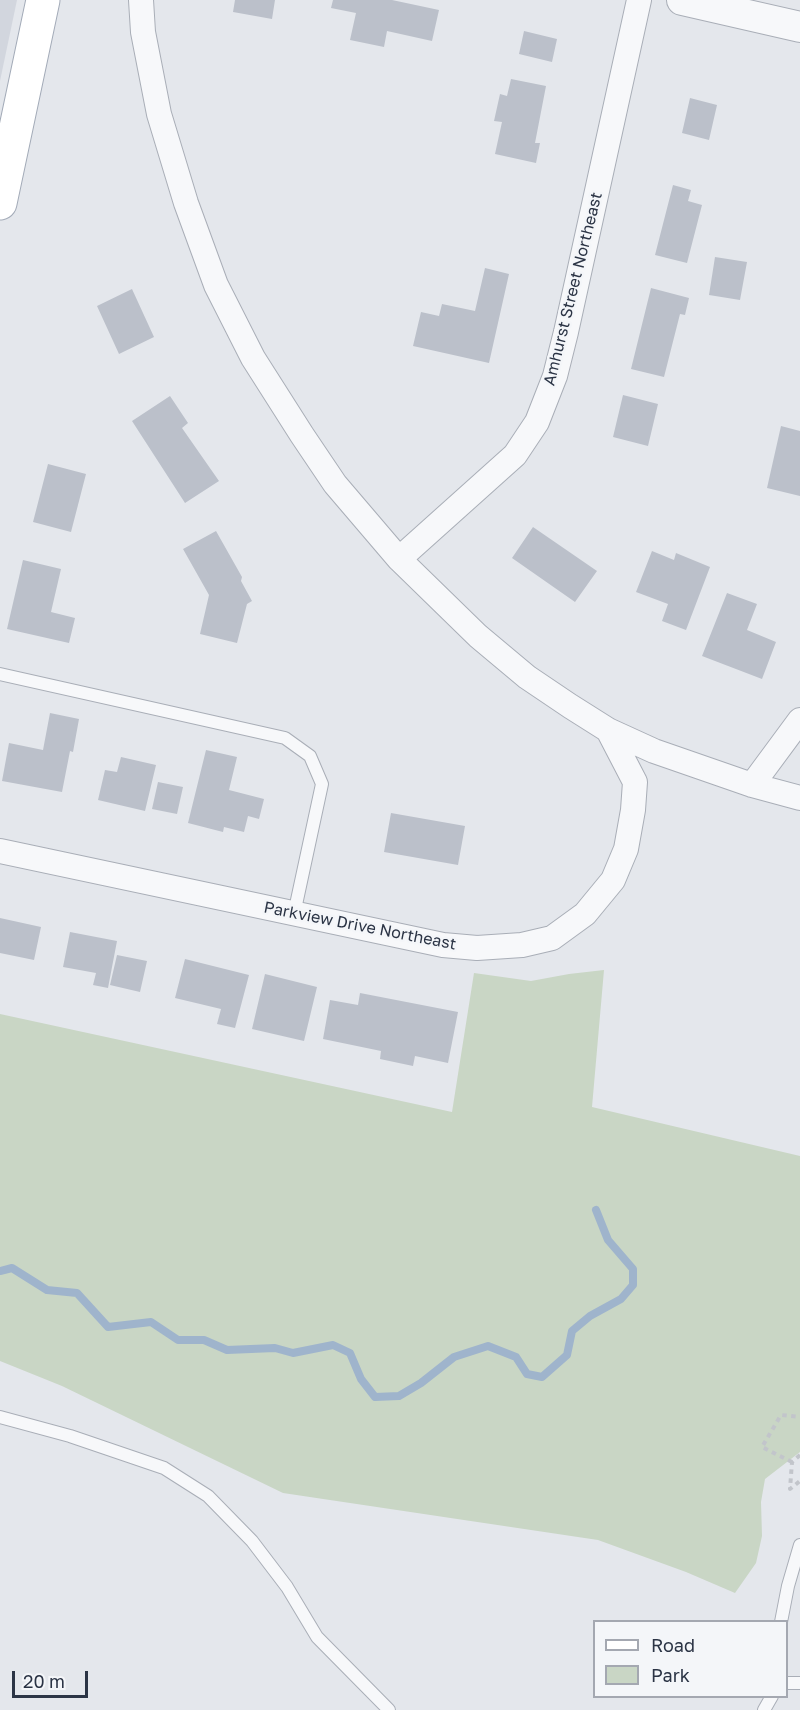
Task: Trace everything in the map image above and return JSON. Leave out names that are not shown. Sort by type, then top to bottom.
[{"type":"main road","points":[[1,197],[43,0]]},
{"type":"street","points":[[141,0],[143,32],[159,114],[186,203],[216,285],[253,358],[335,484],[399,559],[478,636],[527,677],[608,730],[654,751],[752,785],[800,798]]},
{"type":"street","name":"Amhurst Street Northeast","points":[[399,559],[515,455],[537,422],[555,376],[566,332],[639,0]]},
{"type":"street","points":[[682,0],[800,27]]},
{"type":"street","points":[[752,785],[800,720]]},
{"type":"street","name":"Parkview Drive Northeast","points":[[0,851],[443,945],[477,948],[522,945],[552,938],[585,914],[613,880],[626,849],[635,782],[608,730]]},
{"type":"lane","points":[[0,674],[285,738],[310,756],[322,784],[294,914]]},
{"type":"lane","points":[[0,1417],[70,1436],[164,1468],[208,1496],[252,1541],[287,1587],[316,1637],[389,1710]]},
{"type":"lane","points":[[781,1620],[800,1545]]},
{"type":"path","points":[[792,1462],[762,1447],[781,1415],[800,1417]]},
{"type":"path","points":[[800,1455],[792,1462],[790,1490],[800,1481]]},
{"type":"shaded area","points":[[0,0],[17,0],[0,81]]},
{"type":"green space","points":[[604,970],[592,1107],[800,1156],[800,1452],[765,1479],[761,1502],[762,1536],[756,1563],[735,1593],[686,1572],[598,1540],[283,1493],[62,1386],[0,1361],[0,1014],[452,1112],[474,973],[531,981]]},
{"type":"building","points":[[235,0],[275,0],[272,19],[233,12]]},
{"type":"building","points":[[333,0],[392,0],[439,10],[432,41],[387,31],[384,47],[350,40],[356,13],[331,8]]},
{"type":"building","points":[[524,31],[557,39],[552,62],[519,54]]},
{"type":"building","points":[[511,79],[546,86],[535,143],[540,143],[536,163],[495,154],[502,122],[494,121],[500,94],[507,96]]},
{"type":"building","points":[[690,98],[717,105],[709,140],[682,133]]},
{"type":"building","points":[[673,185],[691,190],[688,201],[702,205],[687,263],[655,255]]},
{"type":"building","points":[[715,257],[747,262],[740,300],[709,295]]},
{"type":"building","points":[[485,268],[509,274],[489,363],[413,346],[421,312],[439,316],[442,304],[475,311]]},
{"type":"building","points":[[651,288],[689,298],[685,315],[680,314],[664,377],[631,369]]},
{"type":"building","points":[[132,289],[154,337],[119,354],[97,306]]},
{"type":"building","points":[[623,395],[658,404],[648,446],[613,437]]},
{"type":"building","points":[[170,396],[188,423],[182,428],[219,481],[185,503],[132,421]]},
{"type":"building","points":[[781,426],[800,431],[800,496],[767,488]]},
{"type":"building","points":[[48,464],[86,474],[71,532],[33,522]]},
{"type":"building","points":[[533,527],[597,571],[575,602],[512,558]]},
{"type":"building","points":[[216,531],[242,577],[241,581],[252,601],[247,604],[237,643],[200,634],[209,595],[183,549]]},
{"type":"building","points":[[652,551],[674,560],[676,553],[710,567],[686,630],[662,621],[668,604],[636,592]]},
{"type":"building","points":[[23,560],[61,569],[51,612],[75,618],[69,643],[7,629]]},
{"type":"building","points":[[727,593],[757,604],[747,630],[776,642],[762,679],[702,656]]},
{"type":"building","points":[[50,713],[79,719],[62,792],[2,781],[9,743],[43,750]]},
{"type":"building","points":[[206,750],[237,757],[229,790],[264,799],[259,819],[248,816],[244,832],[224,827],[223,832],[188,823]]},
{"type":"building","points":[[121,757],[156,765],[145,811],[98,800],[105,770],[117,772]]},
{"type":"building","points":[[158,782],[183,787],[177,814],[152,809]]},
{"type":"building","points":[[391,813],[465,826],[458,865],[384,852]]},
{"type":"building","points":[[0,918],[41,927],[34,960],[0,953]]},
{"type":"building","points":[[70,932],[117,941],[108,988],[93,985],[96,973],[63,967]]},
{"type":"building","points":[[117,955],[147,961],[140,992],[110,985]]},
{"type":"building","points":[[185,959],[249,975],[235,1028],[217,1024],[221,1009],[175,998]]},
{"type":"building","points":[[265,974],[317,987],[304,1041],[252,1029]]},
{"type":"building","points":[[360,993],[458,1012],[448,1063],[415,1056],[413,1066],[380,1059],[381,1051],[323,1039],[330,1000],[358,1005]]},
{"type":"waterway","points":[[0,1271],[12,1268],[47,1290],[77,1293],[108,1327],[151,1322],[178,1340],[204,1340],[227,1350],[275,1348],[293,1353],[333,1345],[350,1353],[361,1379],[375,1397],[399,1396],[421,1383],[454,1357],[488,1346],[516,1357],[527,1374],[542,1377],[567,1355],[572,1331],[590,1316],[621,1299],[633,1285],[633,1269],[608,1240],[596,1210]]}]
